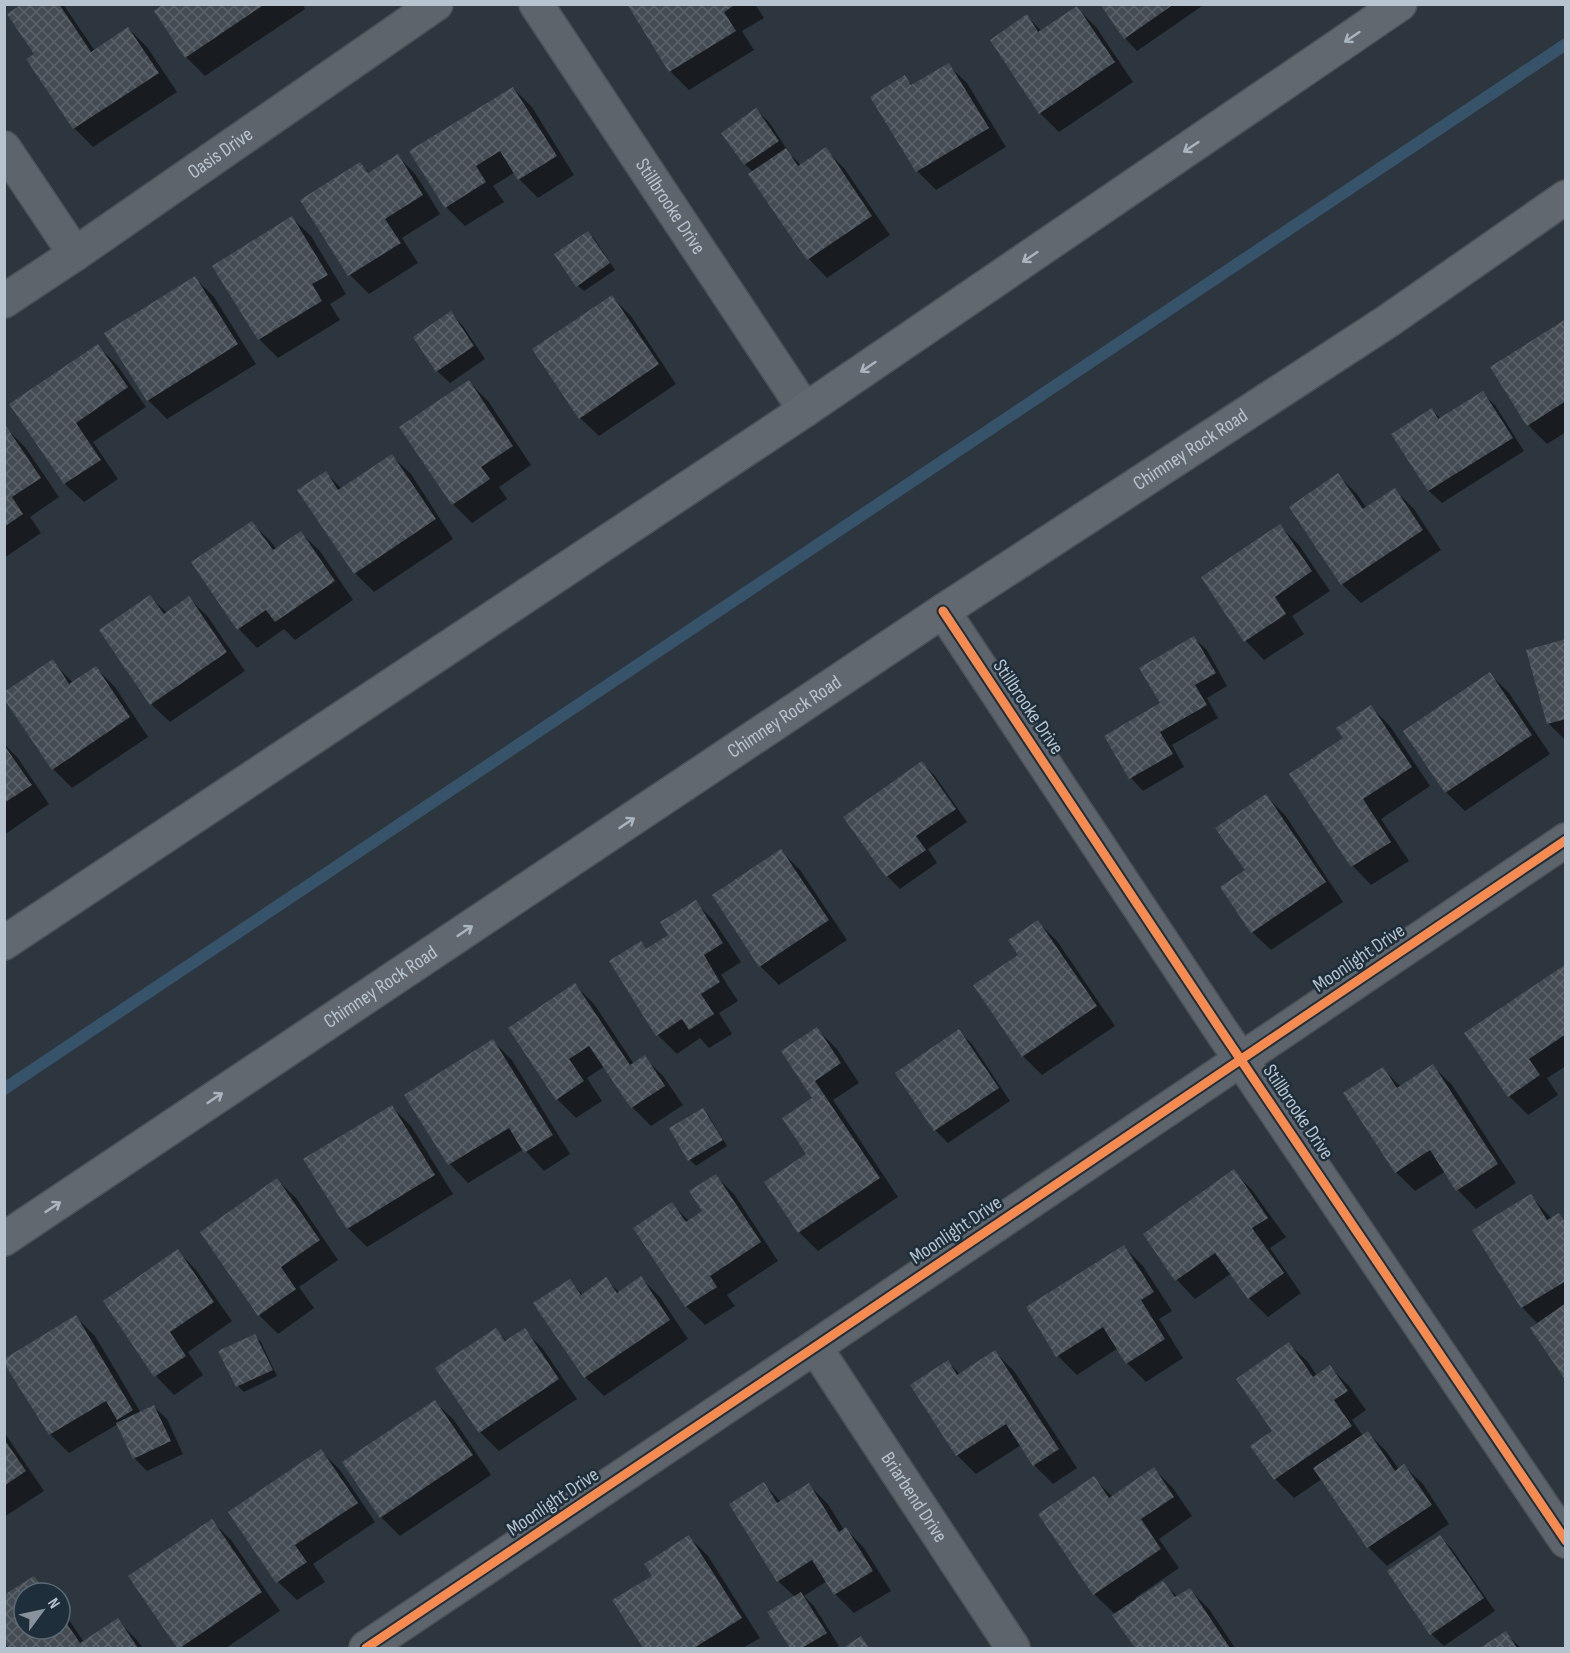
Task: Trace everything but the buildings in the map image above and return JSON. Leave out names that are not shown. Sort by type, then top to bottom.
[{"type":"main road","points":[[4,943],[805,410],[1400,4]]},
{"type":"main road","name":"Chimney Rock Road","points":[[4,1239],[943,611],[1388,321],[1566,197]]},
{"type":"street","name":"Oasis Drive","points":[[4,301],[436,4]]},
{"type":"street","name":"Stillbrooke Drive","points":[[536,4],[805,410]]},
{"type":"street","points":[[4,148],[75,254]]},
{"type":"street","name":"Stillbrooke Drive","points":[[943,611],[1241,1060],[1566,1541]]},
{"type":"street","name":"Moonlight Drive","points":[[377,1645],[1566,840]]},
{"type":"street","name":"Briarbend Drive","points":[[815,1347],[1013,1648]]},
{"type":"waterway","points":[[4,1089],[1566,44]]},
{"type":"cycle path","points":[[943,611],[1220,1029],[1566,1541]]},
{"type":"cycle path","points":[[366,1648],[1566,840]]}]
